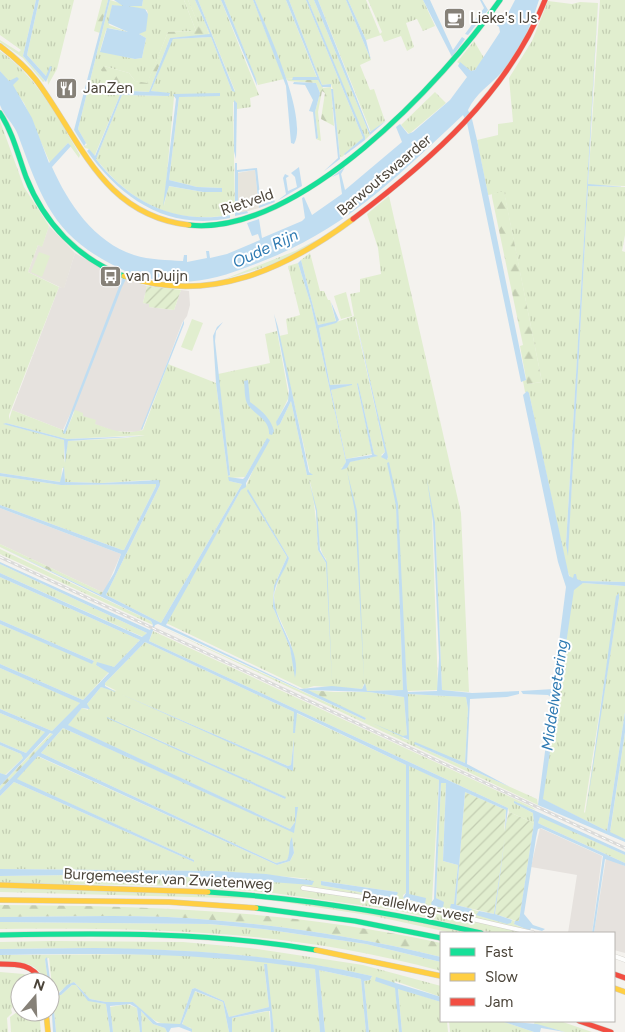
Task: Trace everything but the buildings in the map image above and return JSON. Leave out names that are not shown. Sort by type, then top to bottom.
[{"type":"main road","name":"Rietveld","points":[[0,46],[18,59],[32,75],[91,166],[120,196],[130,204],[157,216],[187,224],[205,226],[226,224],[272,208],[313,184],[362,148],[405,113],[428,90],[474,38],[500,0]]},
{"type":"main road","name":"Barwoutswaarder","points":[[0,113],[12,134],[27,181],[51,221],[76,249],[101,266],[122,276],[167,287],[192,288],[237,278],[286,263],[370,208],[492,92],[516,60],[534,28],[545,0]]},
{"type":"main road","name":"Burgemeester van Zwietenweg","points":[[0,885],[174,888],[285,896],[388,912],[477,932]]},
{"type":"main road","points":[[0,900],[112,901],[268,908],[388,926],[440,938]]},
{"type":"main road","points":[[0,935],[168,935],[260,942],[349,955],[440,976]]},
{"type":"main road","points":[[0,964],[29,966],[37,972]]},
{"type":"main road","points":[[582,1022],[611,1032]]},
{"type":"street","name":"Parallelweg-west","points":[[302,888],[403,903],[530,932]]},
{"type":"shaded area","points":[[255,170],[259,208],[238,214],[237,173]]},
{"type":"shaded area","points":[[49,226],[75,253],[64,289],[28,272],[38,245],[42,246]]},
{"type":"shaded area","points":[[75,253],[110,274],[147,286],[143,303],[149,304],[149,307],[174,310],[181,290],[189,291],[190,305],[187,316],[182,323],[142,430],[137,432],[114,431],[94,424],[72,410],[63,430],[12,410],[59,287],[64,288]]},
{"type":"shaded area","points":[[0,508],[121,554],[104,593],[0,544]]},
{"type":"shaded area","points":[[540,828],[602,856],[592,932],[568,932],[577,875],[531,867]]},
{"type":"shaded area","points":[[606,858],[625,866],[625,953],[615,950],[615,932],[594,932]]},
{"type":"green space","points":[[0,0],[36,0],[23,56],[45,81],[43,82],[23,58],[0,42],[0,40],[19,52],[21,50],[0,35]]},
{"type":"green space","points":[[39,0],[74,0],[57,69],[48,85],[47,75],[27,55]]},
{"type":"green space","points":[[102,0],[108,0],[100,33],[94,31]]},
{"type":"green space","points":[[110,0],[123,4],[123,7],[112,5],[109,25],[128,32],[109,28],[106,30],[100,51],[135,59],[142,58],[146,38],[139,34],[148,14],[147,10],[128,7],[128,5],[142,6],[143,0],[184,0],[196,31],[168,32],[147,84],[135,81],[129,73],[104,66],[109,83],[101,89],[96,88],[100,93],[120,95],[94,157],[89,149],[85,148],[84,146],[87,145],[78,129]]},
{"type":"green space","points":[[184,0],[188,0],[200,28],[207,29],[209,35],[170,38],[149,92],[101,89],[109,83],[101,70],[104,66],[129,73],[135,81],[147,83],[168,32],[196,31]]},
{"type":"green space","points":[[188,0],[195,0],[210,34],[209,35],[207,29],[200,29]]},
{"type":"green space","points":[[198,0],[221,0],[259,95],[250,98],[251,107],[237,109],[237,103],[233,102],[235,214],[194,217],[175,214],[157,208],[125,189],[96,159],[122,95],[169,96],[170,94],[151,91],[172,39],[211,37],[232,91],[235,91]],"holes":[[[220,94],[179,97],[169,180],[197,187],[222,188],[203,192],[168,186],[164,206],[174,97]]]},
{"type":"green space","points":[[224,0],[253,0],[284,79],[258,85]]},
{"type":"green space","points":[[255,0],[286,0],[317,78],[286,78]]},
{"type":"green space","points":[[289,0],[306,0],[363,138],[342,157],[340,157],[331,84],[322,85]]},
{"type":"green space","points":[[308,0],[314,0],[370,135],[365,140]]},
{"type":"green space","points":[[318,0],[346,0],[371,60],[360,65],[370,90],[374,89],[385,121],[371,132]]},
{"type":"green space","points":[[348,0],[366,0],[380,34],[382,32],[368,0],[423,0],[435,26],[423,31],[417,19],[406,23],[414,47],[407,51],[401,36],[384,42],[381,35],[366,40]]},
{"type":"green space","points":[[600,0],[625,0],[625,186],[588,185]]},
{"type":"green space","points":[[548,1],[572,4],[580,2],[598,3],[566,545],[568,551],[588,186],[625,187],[625,235],[622,251],[625,252],[625,582],[571,579],[567,570],[529,393],[525,392],[523,381],[526,380],[528,384],[542,382],[504,192],[488,195],[477,140],[498,135],[498,124],[513,122],[509,78],[532,41]]},
{"type":"green space","points":[[474,41],[484,58],[475,70],[471,71],[457,62]]},
{"type":"green space","points":[[0,51],[25,72],[45,98],[80,155],[79,158],[68,143],[50,163],[24,103],[0,71]]},
{"type":"green space","points":[[286,78],[318,80],[323,88],[331,87],[334,126],[321,119],[325,93],[322,91],[318,112],[321,141],[316,139],[318,138],[315,112],[320,93],[316,83],[288,81]]},
{"type":"green space","points":[[435,92],[446,103],[409,134],[401,125]]},
{"type":"green space","points":[[0,121],[24,187],[49,226],[42,247],[38,245],[28,272],[59,287],[9,415],[9,420],[12,410],[63,430],[65,434],[75,410],[83,413],[83,416],[96,420],[95,424],[107,428],[124,432],[143,430],[168,364],[216,383],[228,476],[230,475],[218,374],[270,363],[265,334],[277,331],[289,397],[276,423],[280,424],[291,401],[307,475],[310,473],[279,336],[288,334],[286,319],[300,315],[288,266],[298,263],[311,305],[346,462],[345,466],[340,468],[348,466],[349,462],[377,456],[374,454],[357,384],[372,454],[346,459],[331,390],[351,384],[330,385],[319,328],[354,316],[350,294],[360,292],[360,279],[381,274],[378,248],[367,214],[389,196],[461,513],[469,692],[442,690],[435,522],[432,512],[438,690],[407,691],[396,495],[403,690],[367,691],[364,684],[362,689],[314,686],[304,689],[166,623],[241,490],[246,486],[267,439],[245,477],[230,478],[229,481],[242,484],[161,623],[106,595],[160,485],[150,480],[102,483],[65,482],[64,468],[62,468],[61,482],[0,473]],"holes":[[[355,319],[388,459],[381,455],[385,452]],[[4,424],[67,439],[145,435],[126,438],[68,441],[64,463],[64,440]],[[247,491],[289,558],[279,578],[274,595],[275,608],[291,644],[296,677],[290,648],[273,607],[273,595],[277,579],[287,557]],[[313,499],[316,511],[317,529]],[[317,529],[319,544],[326,559],[332,682],[326,563],[318,550]]]},
{"type":"green space","points":[[504,191],[542,382],[527,384],[520,346],[523,345],[492,197],[492,194]]},
{"type":"green space","points":[[318,239],[284,261],[222,280],[295,251]]},
{"type":"green space","points":[[39,252],[50,256],[42,277],[31,272]]},
{"type":"green space","points":[[310,253],[320,291],[324,291],[328,300],[330,300],[336,322],[318,325],[301,260]]},
{"type":"green space","points":[[147,286],[181,290],[174,310],[149,307],[149,304],[143,303]]},
{"type":"green space","points":[[346,292],[352,316],[341,319],[334,296]]},
{"type":"green space","points":[[192,319],[203,323],[192,351],[181,347]]},
{"type":"green space","points":[[0,476],[61,485],[156,484],[156,486],[124,550],[122,550],[0,505]]},
{"type":"green space","points":[[0,544],[104,593],[101,595],[0,547]]},
{"type":"green space","points":[[0,549],[151,621],[153,625],[0,554]]},
{"type":"green space","points":[[0,564],[147,633],[143,637],[0,573]]},
{"type":"green space","points":[[0,577],[140,640],[114,667],[96,665],[109,672],[83,700],[0,664],[0,624],[92,663],[94,661],[0,620]]},
{"type":"green space","points":[[583,583],[625,586],[625,712],[607,831],[542,799],[574,588]],"holes":[[[618,594],[619,598],[585,813]]]},
{"type":"green space","points":[[155,624],[365,720],[366,718],[334,704],[334,692],[369,692],[404,697],[407,735],[402,738],[408,740],[408,694],[466,697],[468,709],[465,763],[414,744],[537,799],[538,805]]},
{"type":"green space","points":[[153,631],[532,807],[536,810],[514,803],[533,813],[534,823],[509,812],[508,808],[149,641]]},
{"type":"green space","points":[[145,642],[294,712],[295,732],[296,713],[406,765],[406,893],[403,895],[404,900],[424,904],[409,894],[409,765],[439,780],[432,901],[443,902],[436,898],[441,783],[446,783],[443,861],[458,865],[454,904],[450,909],[470,914],[472,909],[511,923],[512,920],[515,921],[514,924],[526,929],[525,932],[489,932],[395,910],[266,892],[181,886],[0,883],[0,876],[71,875],[312,879],[217,871],[0,869],[0,796],[14,782],[194,862],[194,860],[16,779],[37,756],[277,865],[290,861],[294,853],[292,838],[287,860],[276,863],[41,753],[63,728],[294,832],[297,807],[295,808],[295,822],[290,829],[67,725],[82,708],[88,710],[87,704],[101,687],[117,691],[105,685]],"holes":[[[121,694],[288,766],[291,765],[294,738],[293,770]],[[108,717],[285,797],[285,799]],[[321,881],[397,892],[397,898],[325,886]]]},
{"type":"green space","points":[[0,668],[80,704],[52,731],[0,709]]},
{"type":"green space","points":[[308,690],[334,692],[334,704],[308,692]]},
{"type":"green space","points":[[0,713],[45,732],[45,734],[26,753],[0,742]]},
{"type":"green space","points":[[625,732],[625,839],[610,833]]},
{"type":"green space","points":[[51,733],[53,734],[50,738],[0,790],[0,786]]},
{"type":"green space","points":[[0,745],[21,754],[23,758],[5,775],[0,773]]},
{"type":"green space","points":[[465,792],[506,810],[504,831],[509,812],[534,823],[519,922],[495,914],[505,837],[494,914],[456,905]]},
{"type":"green space","points":[[540,816],[625,855],[625,863],[538,823]]},
{"type":"green space","points":[[0,888],[135,889],[216,893],[344,908],[466,932],[447,932],[374,916],[263,899],[0,892]]},
{"type":"green space","points":[[0,905],[112,907],[222,912],[330,923],[440,943],[440,957],[339,936],[236,922],[146,916],[0,917]]},
{"type":"green space","points":[[0,922],[208,924],[263,929],[366,944],[440,962],[440,971],[385,957],[276,939],[222,934],[113,929],[0,929]]},
{"type":"green space","points":[[0,942],[183,942],[250,948],[363,965],[440,986],[440,997],[395,981],[399,1032],[369,1032],[364,981],[370,980],[372,976],[280,960],[233,955],[140,949],[0,949]]},
{"type":"green space","points":[[183,954],[265,961],[315,969],[320,1032],[274,1032],[266,964],[264,965],[269,1007],[229,1017],[224,1001],[195,988],[192,989],[180,1024],[172,1025],[154,1020],[133,1002],[106,1002],[90,999],[74,982],[60,991],[60,972],[51,972],[49,958],[45,959],[47,972],[39,972],[32,966],[26,964],[0,962],[0,955]]},
{"type":"green space","points":[[319,970],[361,979],[366,1032],[325,1032]]},
{"type":"green space","points":[[0,972],[10,973],[8,1032],[0,1032]]},
{"type":"green space","points":[[72,985],[76,985],[88,998],[106,1004],[110,1032],[56,1032],[55,1022],[60,1022],[60,994]]},
{"type":"green space","points":[[398,988],[440,1002],[440,1022],[447,1022],[448,1032],[402,1032]]},
{"type":"green space","points":[[194,991],[223,1002],[229,1032],[192,1032],[191,1028],[182,1025]]},
{"type":"green space","points":[[127,1004],[137,1008],[140,1032],[113,1032],[110,1007]]},
{"type":"green space","points":[[141,1011],[153,1024],[165,1028],[167,1032],[142,1032]]},
{"type":"green space","points":[[269,1011],[271,1032],[232,1032],[232,1018]]},
{"type":"green space","points":[[10,1022],[40,1022],[41,1032],[11,1032]]},
{"type":"green space","points":[[449,1022],[504,1022],[534,1032],[450,1032]]},
{"type":"green space","points":[[535,1022],[563,1022],[592,1032],[565,1032],[534,1024]]},
{"type":"water","points":[[36,0],[39,0],[27,55],[46,76],[50,66],[52,67],[46,82],[23,56]]},
{"type":"water","points":[[108,0],[110,0],[78,129],[86,143],[84,146],[74,130]]},
{"type":"water","points":[[114,0],[143,0],[142,6],[128,6],[145,9],[148,14],[146,31],[139,34],[146,38],[142,58],[135,59],[100,52],[107,28],[128,32],[108,23],[112,5],[123,6]]},
{"type":"water","points":[[195,0],[198,0],[235,92],[232,91],[211,37],[173,39],[151,91],[170,93],[169,96],[122,95],[96,159],[123,187],[155,207],[190,217],[230,215],[230,218],[207,221],[186,220],[166,215],[148,207],[131,197],[115,184],[87,151],[89,149],[95,156],[120,95],[94,93],[94,89],[149,92],[170,38],[210,34]]},
{"type":"water","points":[[221,0],[224,0],[256,79],[257,86]]},
{"type":"water","points":[[253,0],[255,0],[276,51],[291,94],[296,114],[297,131],[294,144],[291,143],[286,86]]},
{"type":"water","points":[[286,0],[289,0],[322,85],[331,84],[331,87],[322,87],[318,80],[292,80],[293,77],[317,77]]},
{"type":"water","points":[[306,0],[308,0],[365,137],[365,140],[345,155],[363,138]]},
{"type":"water","points":[[314,0],[318,0],[370,132],[387,120],[370,135]]},
{"type":"water","points":[[346,0],[348,0],[366,40],[371,60]]},
{"type":"water","points":[[423,0],[430,0],[453,50],[462,37],[465,39],[452,57]]},
{"type":"water","points":[[480,0],[482,0],[488,10],[468,35],[465,34],[484,8]]},
{"type":"water","name":"Oude Rijn","points":[[515,0],[539,0],[528,29],[514,57],[501,73],[479,94],[468,110],[477,140],[526,380],[521,382],[467,123],[463,115],[415,160],[368,200],[344,218],[289,250],[241,270],[210,279],[180,282],[164,281],[129,273],[65,434],[63,433],[125,271],[82,245],[54,216],[35,180],[16,131],[0,105],[0,71],[9,81],[17,77],[19,79],[13,85],[32,118],[49,163],[68,143],[71,146],[52,167],[58,181],[84,220],[107,241],[134,255],[152,259],[183,261],[184,255],[187,255],[187,262],[207,258],[206,251],[209,251],[210,258],[227,254],[260,240],[258,234],[252,236],[247,223],[259,219],[262,238],[302,221],[305,218],[302,198],[304,197],[312,215],[342,194],[339,174],[332,177],[345,167],[341,174],[345,190],[402,142],[396,127],[400,124],[408,134],[413,132],[450,100],[467,77],[458,66],[460,62],[471,71],[475,70],[500,32],[499,27],[493,22],[494,19],[502,25]]},
{"type":"water","points":[[598,0],[588,184],[625,187],[588,186],[568,556],[566,545]]},
{"type":"water","points":[[294,82],[316,83],[320,93],[315,112],[318,138],[316,139],[313,112],[309,111],[313,100],[305,85],[293,84]]},
{"type":"water","points":[[331,89],[333,89],[340,159],[323,172],[338,158]]},
{"type":"water","points":[[220,93],[220,96],[179,97],[169,180],[197,187],[222,188],[222,192],[203,192],[169,186],[163,206],[176,99],[173,94]]},
{"type":"water","points":[[234,100],[237,103],[236,159],[234,151]]},
{"type":"water","points":[[235,163],[237,163],[237,170],[257,168],[261,205],[274,200],[275,202],[259,208],[255,170],[238,172],[238,213],[247,211],[248,213],[235,216]]},
{"type":"water","points":[[299,167],[302,186],[277,201],[286,194],[283,178],[285,174],[289,176],[286,178],[288,191],[297,187],[295,177],[291,173]]},
{"type":"water","points":[[301,260],[318,325],[336,321],[331,302],[339,320],[336,323],[319,328],[330,385],[352,384],[331,390],[346,459],[372,455],[358,383],[374,454],[378,456],[350,462],[347,468],[341,470],[346,462],[311,305],[298,263]]},
{"type":"water","points":[[274,314],[309,472],[313,475],[307,475],[291,401],[280,424],[277,426],[276,422],[288,401],[289,390]]},
{"type":"water","points":[[355,316],[388,457],[387,460],[381,457],[385,452]]},
{"type":"water","points":[[184,320],[184,324],[142,430],[141,429]]},
{"type":"water","points":[[223,322],[216,331],[215,341],[230,475],[228,476],[216,383],[213,336],[217,327]]},
{"type":"water","points":[[248,380],[250,402],[268,418],[273,426],[274,431],[272,435],[269,434],[265,421],[247,403],[244,381]]},
{"type":"water","name":"Middelwetering","points":[[527,391],[529,393],[569,576],[573,578],[574,574],[576,574],[577,579],[581,581],[625,582],[625,586],[583,583],[574,590],[543,799],[607,831],[625,712],[625,732],[610,832],[625,839],[625,842],[538,805],[552,698],[548,695],[523,694],[521,691],[553,689],[566,587],[558,562],[523,395]]},
{"type":"water","points":[[6,423],[67,439],[145,436],[68,441],[65,463],[64,440],[3,424]]},
{"type":"water","points":[[267,438],[270,440],[246,483],[246,487],[241,490],[166,625],[300,689],[332,686],[362,689],[365,683],[367,691],[403,690],[396,506],[387,463],[389,462],[398,504],[407,689],[408,692],[437,691],[439,658],[433,522],[427,479],[435,522],[442,690],[472,693],[519,691],[519,694],[507,697],[470,699],[467,764],[510,787],[414,744],[415,742],[465,763],[468,709],[466,697],[408,694],[409,740],[372,723],[403,736],[407,735],[404,697],[369,692],[308,690],[366,718],[365,720],[158,624],[155,625],[149,641],[508,808],[505,832],[506,810],[465,792],[456,905],[472,909],[470,914],[450,908],[451,904],[454,904],[458,865],[443,861],[446,783],[441,783],[436,898],[444,902],[443,908],[432,906],[431,903],[434,899],[439,780],[409,766],[409,894],[426,898],[425,904],[403,898],[406,893],[406,765],[297,713],[295,733],[293,733],[294,712],[145,642],[105,683],[105,686],[116,692],[101,687],[87,704],[90,709],[82,708],[68,725],[290,829],[295,822],[295,807],[298,807],[294,833],[63,728],[41,753],[276,863],[287,860],[292,837],[294,853],[290,861],[277,865],[38,756],[17,779],[194,860],[194,862],[14,782],[0,796],[0,790],[53,734],[50,733],[0,786],[0,773],[6,775],[23,758],[21,754],[0,745],[0,742],[26,753],[45,732],[0,713],[0,709],[52,731],[80,703],[0,668],[0,664],[83,700],[109,673],[96,665],[97,662],[114,667],[140,640],[0,577],[0,573],[142,637],[147,633],[0,564],[0,562],[150,630],[153,625],[151,621],[0,547],[101,595],[114,573],[121,554],[0,508],[0,505],[124,550],[156,484],[61,485],[0,476],[0,473],[60,482],[64,466],[65,482],[102,483],[159,480],[160,485],[106,595],[161,623],[242,484],[229,481],[228,477],[243,479],[245,477]]},
{"type":"water","points":[[347,471],[357,511],[364,681],[355,512]]},
{"type":"water","points":[[309,480],[317,510],[320,550],[327,562],[332,682],[326,563],[318,550],[316,511]]},
{"type":"water","points":[[248,489],[289,558],[274,592],[274,597],[275,607],[295,657],[295,678],[290,648],[273,607],[274,586],[287,557],[247,491]]},
{"type":"water","points":[[619,593],[619,598],[586,813],[616,596]]},
{"type":"water","points":[[0,620],[94,661],[92,664],[0,624]]},
{"type":"water","points":[[121,694],[288,766],[291,765],[294,738],[293,771]]},
{"type":"water","points":[[107,717],[286,797],[285,799]]},
{"type":"water","points":[[514,801],[625,852],[625,855],[540,817],[538,823],[625,863],[625,866],[605,859],[594,932],[592,932],[603,856],[541,828],[538,829],[536,838],[524,914],[533,925],[545,929],[542,931],[531,928],[529,932],[525,932],[526,929],[514,924],[515,921],[519,921],[534,823],[533,813],[514,803]]},
{"type":"water","points":[[505,837],[495,914],[512,920],[511,923],[507,924],[476,915],[479,911],[494,914]]},
{"type":"water","points":[[0,869],[217,871],[266,874],[314,881],[312,885],[205,877],[0,876]]},
{"type":"water","points":[[321,881],[398,893],[395,898],[325,886],[321,885]]},
{"type":"water","points":[[146,916],[236,922],[373,942],[440,957],[440,962],[366,944],[263,929],[209,924],[0,922],[0,917]]},
{"type":"water","points":[[94,948],[234,954],[303,963],[372,976],[370,980],[364,981],[369,1032],[366,1032],[361,979],[319,970],[325,1032],[320,1032],[315,969],[236,960],[158,955],[0,955],[0,949]]},
{"type":"water","points":[[47,957],[49,972],[47,972],[45,959]]},
{"type":"water","points":[[264,964],[267,964],[274,1032],[271,1032],[270,1011],[267,1011],[232,1018],[232,1032],[229,1032],[223,1002],[195,991],[182,1024],[192,1029],[192,1032],[179,1027],[171,1028],[167,1032],[165,1028],[153,1024],[141,1011],[142,1032],[140,1032],[137,1008],[130,1004],[110,1006],[113,1032],[110,1032],[106,1004],[88,1001],[76,985],[72,985],[61,995],[60,992],[67,985],[74,982],[90,999],[106,1002],[133,1002],[157,1023],[180,1024],[192,989],[195,988],[224,1001],[229,1017],[269,1007]]},
{"type":"water","points":[[376,977],[440,997],[440,1002],[398,989],[402,1032],[399,1032],[395,988],[375,981]]},
{"type":"water","points":[[52,1022],[55,1022],[56,1032],[53,1032]]},
{"type":"water","points":[[504,1022],[537,1024],[565,1032],[541,1028],[540,1032],[534,1032]]},
{"type":"railway","points":[[0,557],[625,848]]},
{"type":"traffic: fast","points":[[189,225],[231,222],[276,206],[320,181],[364,148],[405,110],[443,71],[475,34],[500,0]]},
{"type":"traffic: fast","points":[[0,113],[12,136],[33,194],[53,224],[64,237],[92,260],[124,276]]},
{"type":"traffic: fast","points":[[208,892],[346,907],[476,932]]},
{"type":"traffic: fast","points":[[256,908],[355,921],[440,938]]},
{"type":"traffic: fast","points":[[0,935],[158,935],[237,940],[316,950]]},
{"type":"traffic: slow","points":[[0,46],[36,80],[81,150],[114,191],[135,207],[159,218],[189,225]]},
{"type":"traffic: slow","points":[[124,276],[155,284],[186,286],[216,284],[245,277],[274,267],[301,253],[353,219]]},
{"type":"traffic: slow","points":[[0,885],[208,892]]},
{"type":"traffic: slow","points":[[0,900],[169,902],[256,908]]},
{"type":"traffic: slow","points":[[316,950],[440,976]]},
{"type":"traffic: slow","points":[[615,988],[625,992]]},
{"type":"traffic: slow","points":[[47,1022],[48,1032]]},
{"type":"traffic: jam","points":[[353,219],[382,197],[438,148],[489,94],[511,65],[530,33],[545,0]]},
{"type":"traffic: jam","points":[[0,964],[24,966],[34,972]]},
{"type":"traffic: jam","points":[[615,974],[625,978]]},
{"type":"traffic: jam","points":[[582,1022],[611,1032]]},
{"type":"place","name":"Lieke's IJs","points":[[454,18]]},
{"type":"place","name":"JanZen","points":[[67,88]]},
{"type":"place","name":"van Duijn","points":[[110,276]]}]
